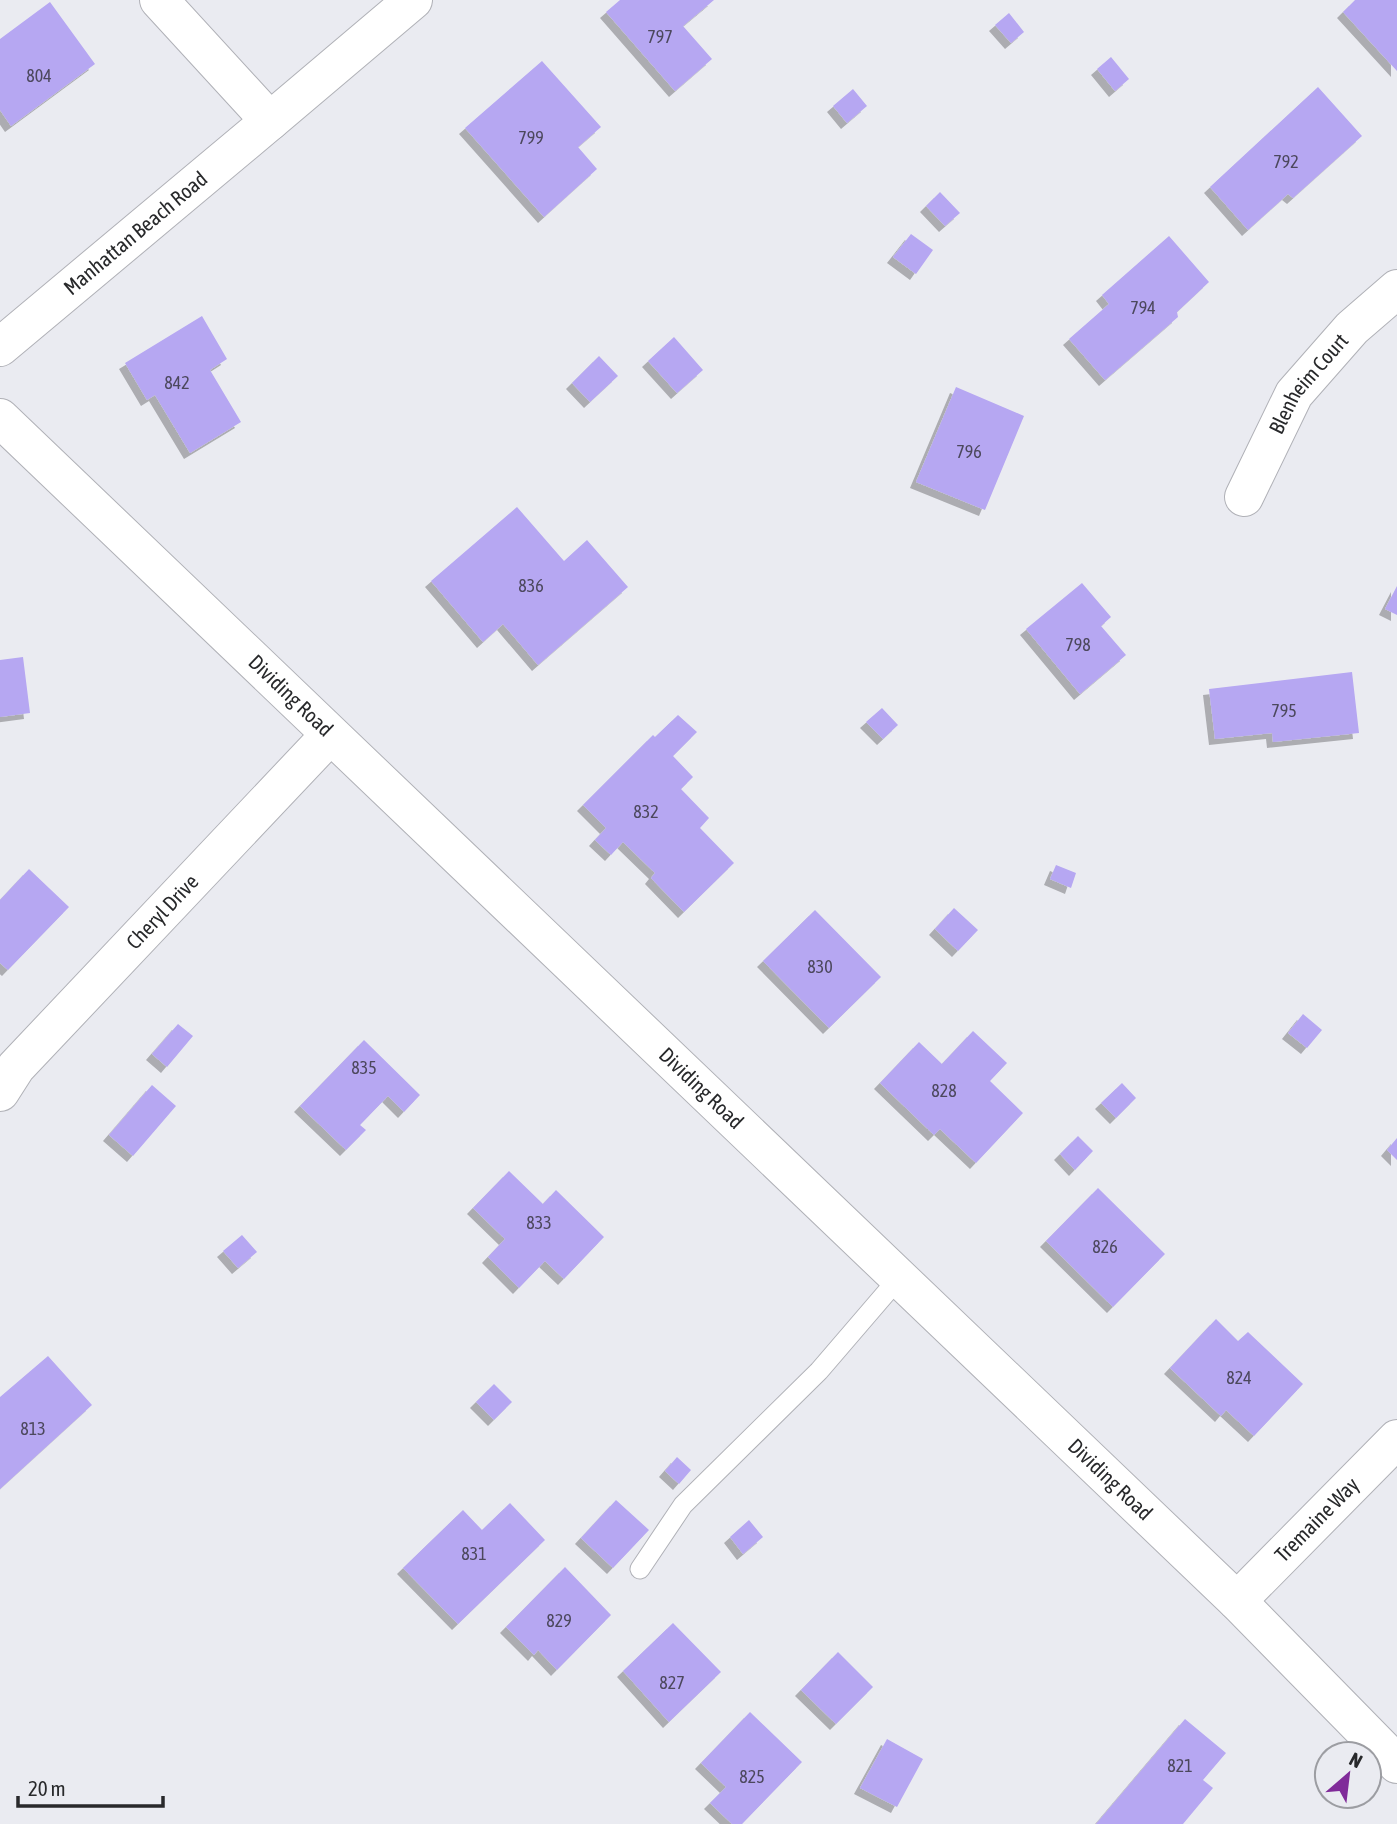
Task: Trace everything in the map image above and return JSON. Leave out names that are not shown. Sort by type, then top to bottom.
[{"type":"street","points":[[159,0],[270,121]]},
{"type":"street","name":"Manhattan Beach Road","points":[[0,347],[412,0]]},
{"type":"street","name":"Blenheim Court","points":[[1244,497],[1294,394],[1352,327],[1397,289]]},
{"type":"street","name":"Dividing Road","points":[[0,418],[1237,1601],[1397,1764]]},
{"type":"street","name":"Cheryl Drive","points":[[0,1092],[16,1067],[330,735]]},
{"type":"street","name":"Tremaine Way","points":[[1237,1601],[1397,1439]]},
{"type":"lane","points":[[640,1569],[683,1505],[819,1371],[898,1279]]},
{"type":"building","points":[[620,0],[714,0],[683,26],[712,59],[675,91],[606,12]]},
{"type":"building","points":[[1355,0],[1397,0],[1397,71],[1343,12]]},
{"type":"building","points":[[50,2],[95,64],[11,126],[0,110],[0,39]]},
{"type":"building","points":[[1009,13],[1024,32],[1011,43],[995,25]]},
{"type":"building","points":[[1111,57],[1129,79],[1115,91],[1097,69]]},
{"type":"building","points":[[542,61],[601,127],[578,147],[597,169],[544,217],[465,128]]},
{"type":"building","points":[[1318,87],[1362,136],[1293,198],[1288,194],[1248,230],[1210,187]]},
{"type":"building","points":[[853,89],[867,106],[847,123],[833,106]]},
{"type":"building","points":[[940,192],[960,213],[945,226],[926,206]]},
{"type":"building","points":[[911,234],[933,250],[916,274],[893,257]]},
{"type":"building","points":[[1169,236],[1209,282],[1177,312],[1178,317],[1105,380],[1069,339],[1109,304],[1102,295]]},
{"type":"building","points":[[202,316],[227,359],[210,370],[241,422],[190,453],[155,395],[147,400],[125,363]]},
{"type":"building","points":[[674,337],[703,370],[677,393],[648,361]]},
{"type":"building","points":[[599,356],[618,376],[590,402],[572,383]]},
{"type":"building","points":[[956,387],[1024,416],[985,510],[916,482]]},
{"type":"building","points":[[517,507],[564,561],[587,540],[628,587],[538,665],[503,624],[483,642],[431,581]]},
{"type":"building","points":[[1082,583],[1111,617],[1101,626],[1126,655],[1080,694],[1026,629]]},
{"type":"building","points":[[1397,586],[1397,615],[1385,609]]},
{"type":"building","points":[[23,657],[30,713],[0,717],[0,660]]},
{"type":"building","points":[[1352,672],[1359,733],[1273,742],[1272,733],[1215,739],[1209,689]]},
{"type":"building","points":[[882,708],[898,725],[883,739],[866,722]]},
{"type":"building","points":[[678,715],[697,732],[673,756],[693,777],[681,789],[709,818],[700,828],[734,863],[684,912],[651,878],[655,873],[623,842],[611,855],[595,840],[606,828],[583,805],[653,735],[655,737]]},
{"type":"building","points":[[1056,865],[1076,873],[1071,888],[1050,879]]},
{"type":"building","points":[[29,869],[69,907],[8,970],[0,963],[0,900]]},
{"type":"building","points":[[954,908],[978,930],[958,951],[935,929]]},
{"type":"building","points":[[815,910],[881,977],[829,1028],[763,961]]},
{"type":"building","points":[[1303,1014],[1322,1030],[1307,1048],[1288,1033]]},
{"type":"building","points":[[178,1024],[193,1036],[167,1067],[152,1054]]},
{"type":"building","points":[[973,1031],[1007,1063],[990,1081],[1023,1113],[976,1163],[940,1129],[934,1135],[880,1083],[919,1042],[942,1064]]},
{"type":"building","points":[[364,1040],[420,1095],[404,1112],[388,1096],[360,1125],[366,1130],[346,1150],[300,1106]]},
{"type":"building","points":[[1122,1083],[1136,1098],[1116,1118],[1101,1103]]},
{"type":"building","points":[[152,1085],[176,1106],[133,1156],[109,1135]]},
{"type":"building","points":[[1078,1136],[1093,1151],[1075,1170],[1060,1154]]},
{"type":"building","points":[[1397,1138],[1397,1160],[1387,1150]]},
{"type":"building","points":[[509,1171],[543,1204],[556,1190],[604,1237],[564,1279],[545,1261],[519,1288],[488,1257],[505,1239],[473,1208]]},
{"type":"building","points":[[1098,1188],[1165,1254],[1113,1307],[1046,1241]]},
{"type":"building","points":[[242,1235],[257,1252],[238,1268],[223,1251]]},
{"type":"building","points":[[1216,1319],[1238,1341],[1248,1332],[1303,1384],[1254,1436],[1226,1410],[1221,1416],[1170,1368]]},
{"type":"building","points":[[48,1356],[92,1405],[0,1489],[0,1397]]},
{"type":"building","points":[[494,1384],[512,1402],[494,1420],[476,1402]]},
{"type":"building","points":[[677,1457],[691,1470],[679,1484],[665,1471]]},
{"type":"building","points":[[616,1500],[649,1530],[613,1568],[581,1538]]},
{"type":"building","points":[[510,1503],[545,1540],[458,1624],[403,1568],[463,1510],[482,1530]]},
{"type":"building","points":[[749,1520],[763,1537],[743,1554],[730,1537]]},
{"type":"building","points":[[565,1567],[611,1615],[557,1670],[538,1650],[534,1655],[506,1627]]},
{"type":"building","points":[[673,1623],[721,1672],[669,1722],[623,1671]]},
{"type":"building","points":[[838,1652],[873,1687],[836,1724],[801,1690]]},
{"type":"building","points":[[750,1712],[802,1762],[742,1824],[732,1824],[710,1803],[726,1787],[701,1763]]},
{"type":"building","points":[[1185,1719],[1226,1753],[1203,1780],[1213,1788],[1183,1824],[1096,1824]]},
{"type":"building","points":[[887,1739],[923,1759],[897,1807],[860,1788]]}]
